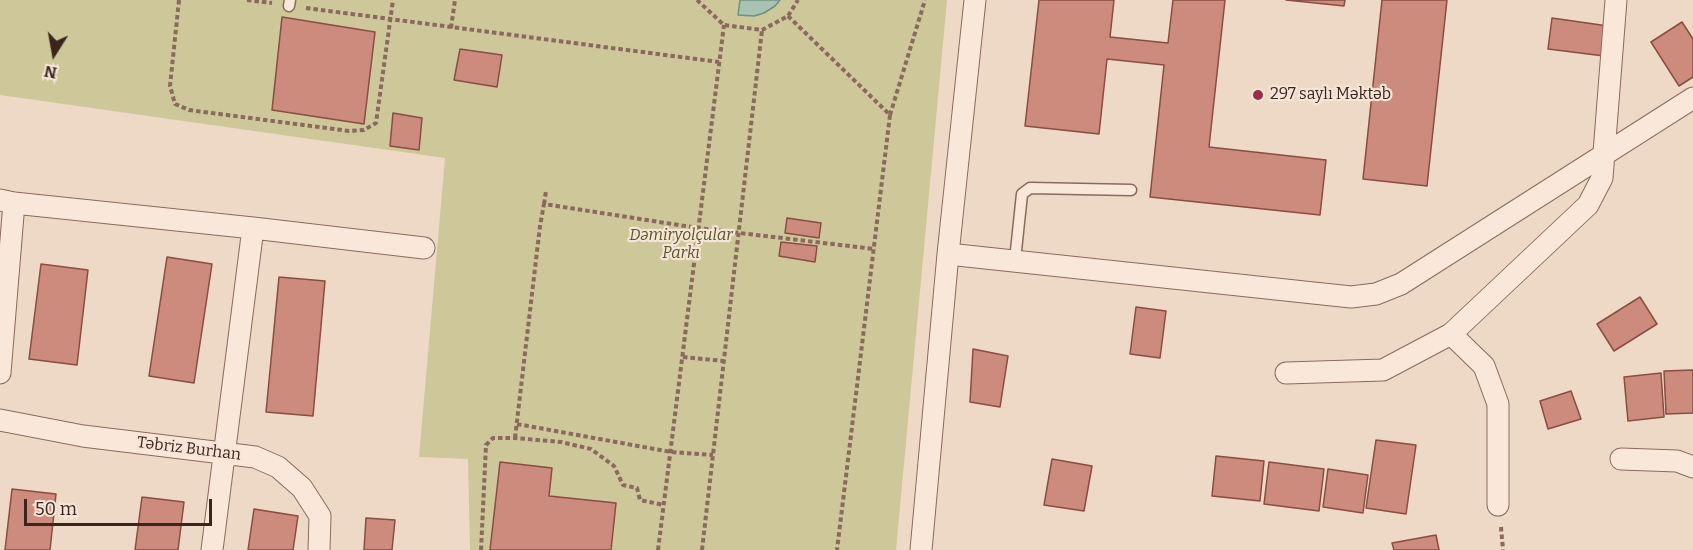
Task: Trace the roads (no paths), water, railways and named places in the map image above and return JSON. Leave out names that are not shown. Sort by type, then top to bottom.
[{"type":"street","points":[[921,550],[948,254],[975,0]]},
{"type":"street","points":[[1286,373],[1383,370],[1451,334],[1588,206],[1602,178],[1616,0]]},
{"type":"street","points":[[948,254],[1351,297],[1376,294],[1401,285],[1693,98]]},
{"type":"street","points":[[0,373],[7,202],[424,248]]},
{"type":"street","points":[[212,550],[253,228]]},
{"type":"street","points":[[1451,334],[1484,366],[1498,404],[1498,505]]},
{"type":"street","name":"Təbriz Burhan","points":[[0,420],[83,436],[255,457],[278,467],[302,488],[320,516],[319,550]]},
{"type":"street","points":[[1621,459],[1677,461],[1693,468]]},
{"type":"lane","points":[[1015,260],[1022,194],[1030,188],[1131,190]]},
{"type":"place","name":"297 saylı Məktəb","points":[[1258,95]]},
{"type":"park label","name":"Dəmiryolçular Parkı","points":[[681,245]]}]
